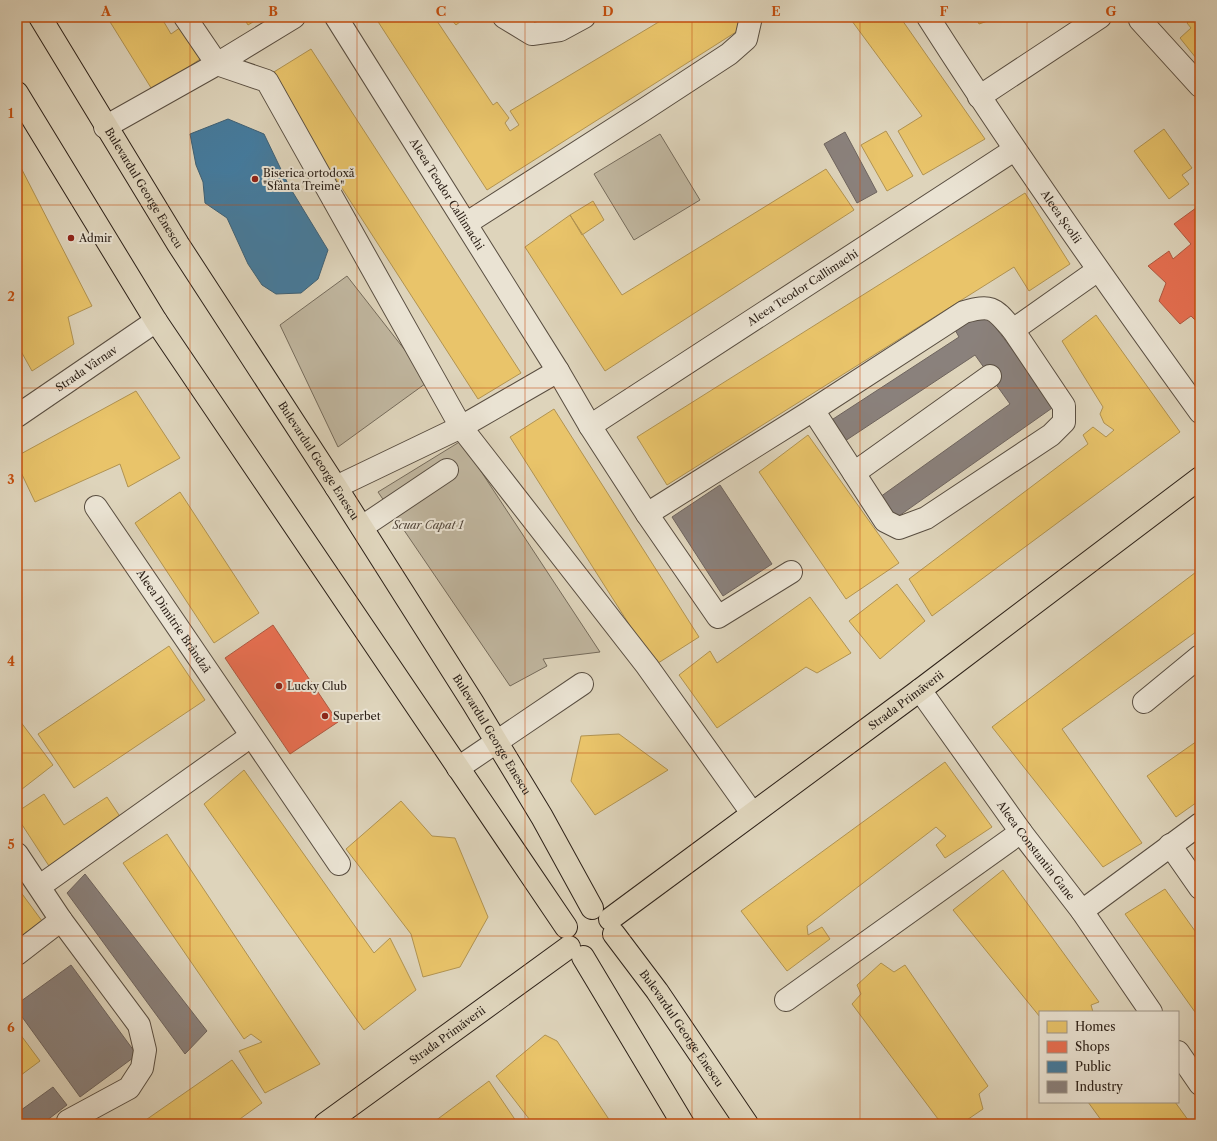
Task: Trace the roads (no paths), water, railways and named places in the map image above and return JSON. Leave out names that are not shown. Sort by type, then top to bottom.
[{"type":"main road","name":"Bulevardul George Enescu","points":[[40,17],[105,127],[182,251],[362,527],[473,703],[495,742],[606,920],[657,991],[747,1124]]},
{"type":"main road","points":[[17,93],[156,322],[458,768],[573,944],[683,1124]]},
{"type":"main road","name":"Strada Primăverii","points":[[606,920],[920,690],[1200,478]]},
{"type":"main road","points":[[585,909],[606,920],[613,941],[605,953],[598,956],[573,944],[573,915],[585,909]]},
{"type":"main road","name":"Strada Primăverii","points":[[325,1124],[573,944]]},
{"type":"street","points":[[185,17],[217,64],[267,81],[461,427],[647,666],[752,813]]},
{"type":"street","points":[[105,127],[217,64],[294,17]]},
{"type":"street","name":"Aleea Teodor Callimachi","points":[[336,17],[467,224],[558,371],[590,426],[647,514],[718,617],[791,572]]},
{"type":"street","points":[[504,17],[532,34],[560,30],[584,17]]},
{"type":"street","points":[[467,224],[729,54],[746,39],[751,17]]},
{"type":"street","name":"Aleea Școlii","points":[[928,17],[1014,150],[1200,412]]},
{"type":"street","points":[[979,97],[1100,17]]},
{"type":"street","points":[[1139,17],[1200,86]]},
{"type":"street","name":"Aleea Teodor Callimachi","points":[[590,426],[1014,150]]},
{"type":"street","points":[[1013,330],[1098,270]]},
{"type":"street","points":[[647,514],[813,410],[964,312],[982,307],[995,310],[1013,330],[1064,406],[1064,422],[1051,435],[926,518],[899,528],[885,521],[813,410]]},
{"type":"street","name":"Strada Vârnav","points":[[17,416],[156,322]]},
{"type":"street","points":[[336,487],[461,427],[558,371]]},
{"type":"street","points":[[854,474],[990,376]]},
{"type":"street","points":[[362,527],[447,470]]},
{"type":"street","name":"Aleea Dimitrie Brândză","points":[[96,507],[339,864]]},
{"type":"street","points":[[1144,702],[1200,656]]},
{"type":"street","points":[[458,768],[582,684]]},
{"type":"street","name":"Aleea Constantin Gane","points":[[920,690],[1021,832],[1082,911],[1150,1011]]},
{"type":"street","points":[[40,886],[251,736]]},
{"type":"street","points":[[1082,911],[1200,824]]},
{"type":"street","points":[[786,1000],[1021,832]]},
{"type":"street","points":[[1170,845],[1200,888]]},
{"type":"street","points":[[17,854],[40,886],[61,920],[139,1025],[145,1050],[142,1068],[129,1088],[68,1121]]},
{"type":"street","points":[[17,954],[61,920]]},
{"type":"street","points":[[1179,1053],[1200,1084]]},
{"type":"place","name":"Biserica ortodoxă \"Sfânta Treime\"","points":[[255,179]]},
{"type":"place","name":"Admir","points":[[71,238]]},
{"type":"place","name":"Lucky Club","points":[[279,686]]},
{"type":"place","name":"Superbet","points":[[325,716]]},
{"type":"park label","name":"Scuar Capat 1","points":[[428,525]]}]
